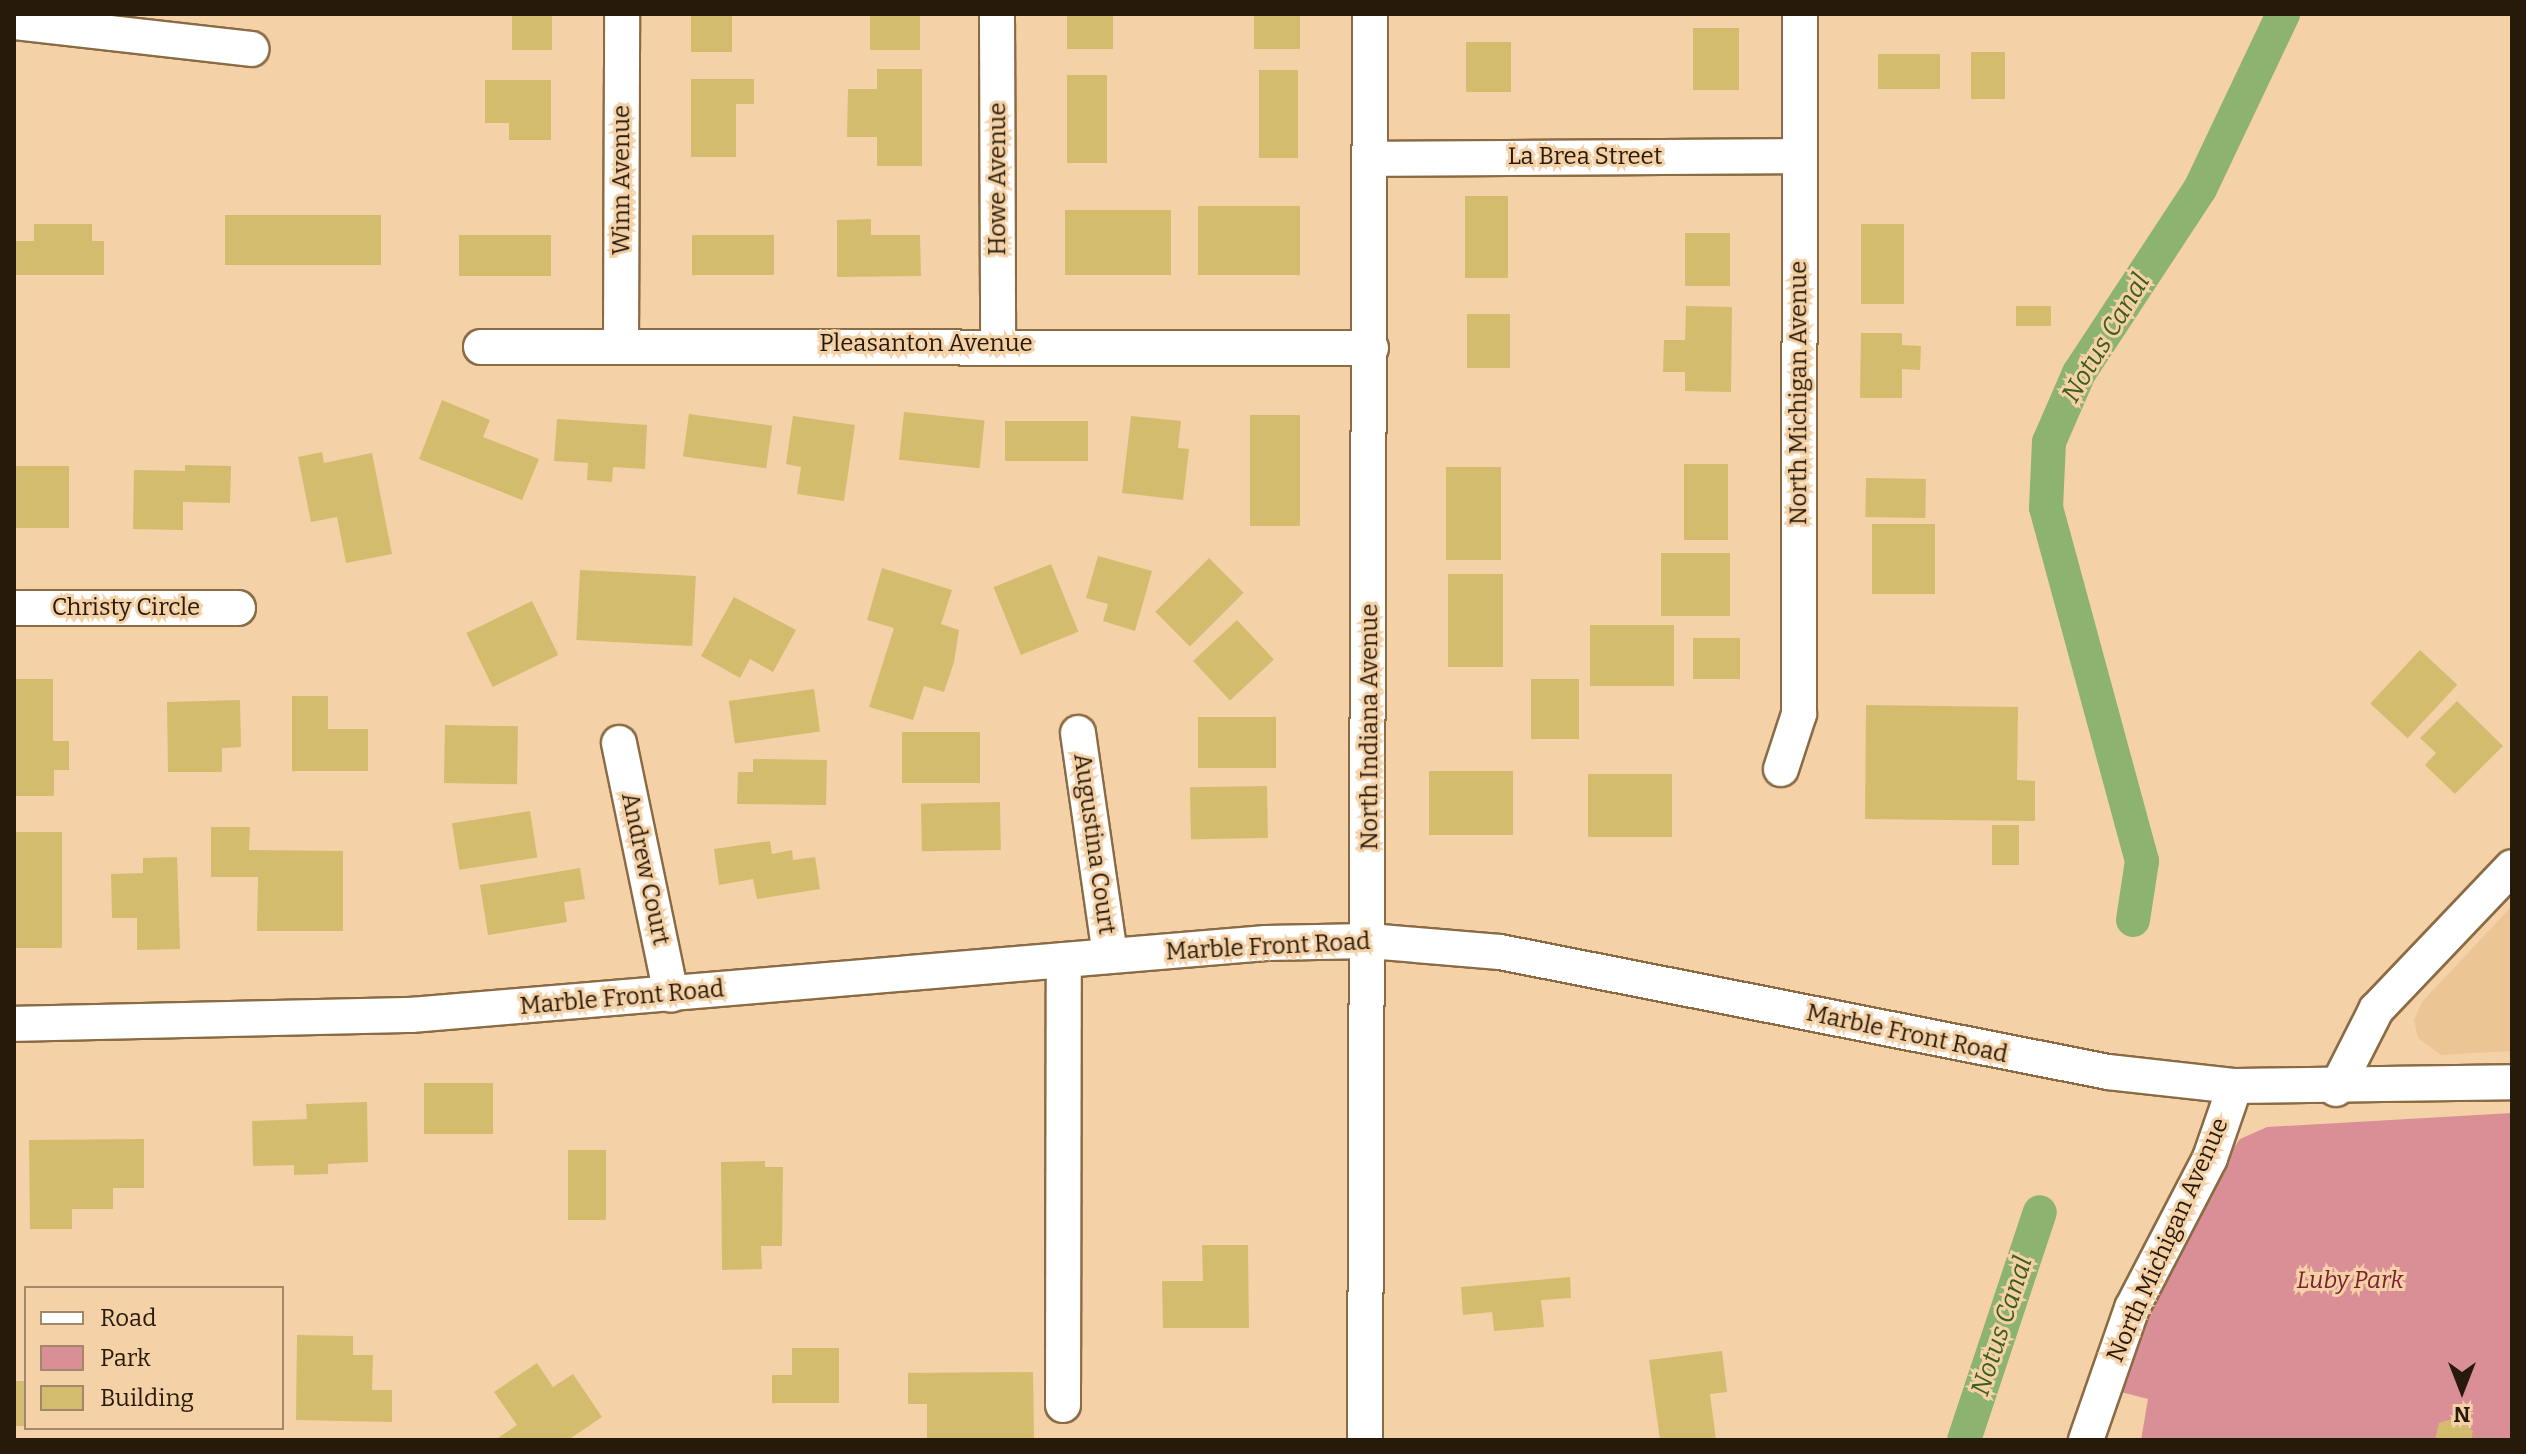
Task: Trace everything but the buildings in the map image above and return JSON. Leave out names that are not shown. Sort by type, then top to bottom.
[{"type":"street","name":"Winn Avenue","points":[[621,346],[622,14]]},
{"type":"street","name":"Howe Avenue","points":[[997,14],[998,344]]},
{"type":"street","name":"North Indiana Avenue","points":[[1365,1440],[1370,14]]},
{"type":"street","name":"North Michigan Avenue","points":[[1781,769],[1799,714],[1800,14]]},
{"type":"street","points":[[14,22],[251,49]]},
{"type":"street","name":"La Brea Street","points":[[1370,159],[1800,156]]},
{"type":"street","name":"Pleasanton Avenue","points":[[481,347],[998,344],[1371,348]]},
{"type":"street","name":"Christy Circle","points":[[14,608],[238,608]]},
{"type":"street","name":"Augustina Court","points":[[1078,733],[1110,956]]},
{"type":"street","name":"Andrew Court","points":[[619,743],[671,995]]},
{"type":"street","points":[[2336,1089],[2376,1010],[2512,867]]},
{"type":"street","name":"Marble Front Road","points":[[14,1024],[411,1015],[1110,956],[1369,941],[1500,952],[2018,1058],[2235,1086],[2336,1089],[2512,1082]]},
{"type":"street","points":[[1063,1405],[1064,960]]},
{"type":"street","name":"North Michigan Avenue","points":[[2086,1440],[2132,1308],[2210,1158],[2235,1086]]},
{"type":"shaded area","points":[[2512,906],[2512,1051],[2441,1055],[2418,1038],[2414,1020],[2422,1002]]},
{"type":"green space","name":"Luby Park","points":[[2512,1113],[2512,1440],[2141,1440],[2148,1399],[2117,1391],[2134,1341],[2224,1161],[2240,1139],[2267,1127]]},
{"type":"waterway","name":"Notus Canal","points":[[2133,920],[2142,861],[2046,508],[2049,442],[2079,373],[2200,189],[2283,14]]},
{"type":"waterway","name":"Notus Canal","points":[[1964,1440],[2040,1212]]}]
